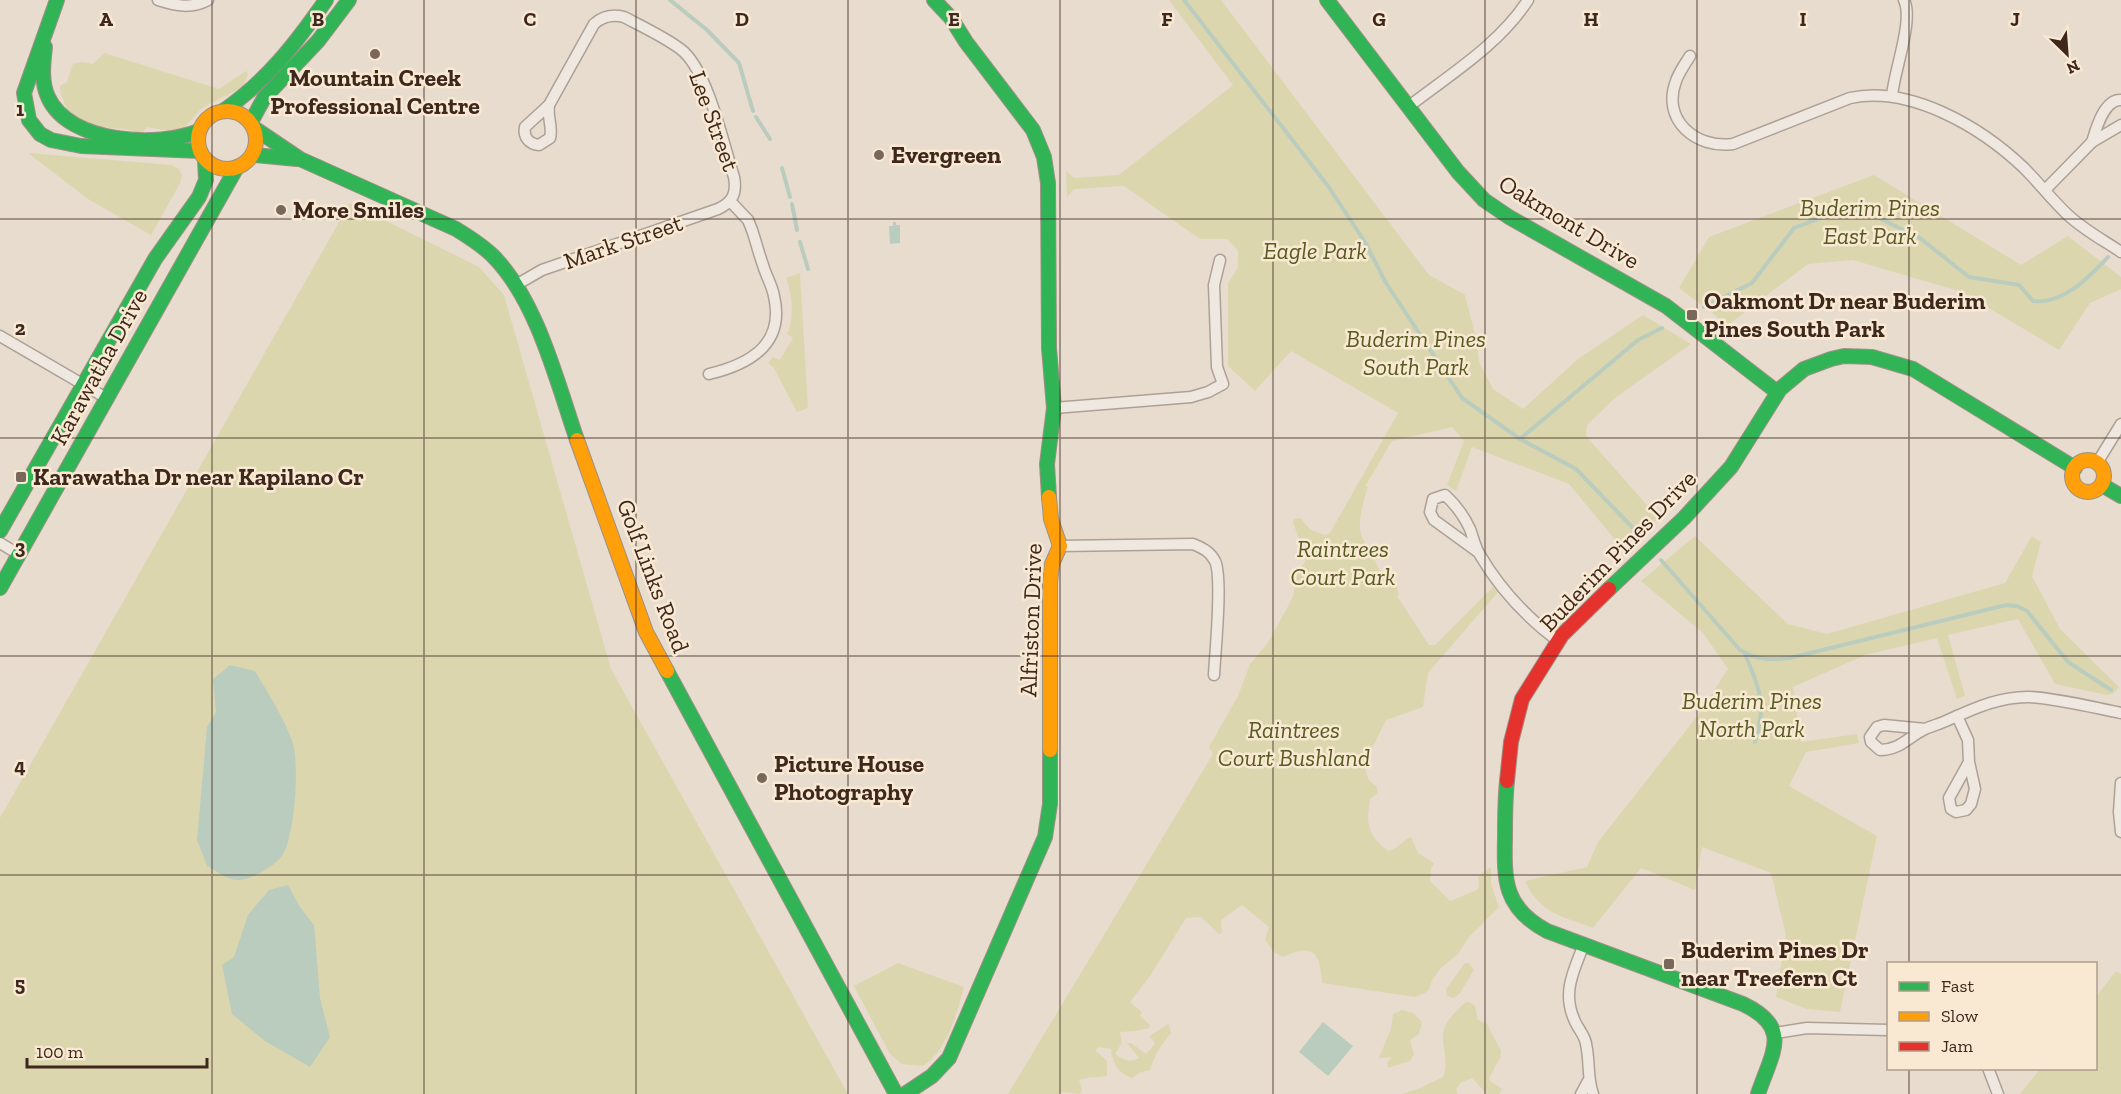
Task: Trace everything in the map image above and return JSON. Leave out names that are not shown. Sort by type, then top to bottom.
[{"type":"street","points":[[57,0],[24,93],[29,120],[40,134],[51,140],[81,146],[202,155]]},
{"type":"street","points":[[158,0],[190,7],[208,0]]},
{"type":"street","points":[[326,0],[293,47],[269,76],[246,97],[209,117],[199,131],[198,144],[202,155],[219,168],[237,167],[253,155],[256,146],[253,125],[264,98],[318,41],[349,0]]},
{"type":"street","name":"Alfriston Drive","points":[[905,1094],[932,1076],[949,1058],[1045,837],[1050,804],[1050,583],[1052,564],[1060,546],[1051,519],[1047,464],[1054,408],[1049,348],[1048,183],[1044,157],[1033,130],[966,42],[951,18],[934,0]]},
{"type":"street","name":"Oakmont Drive","points":[[1327,0],[1458,172],[1484,200],[1509,217],[1666,306],[1777,392]]},
{"type":"street","points":[[1408,107],[1488,45],[1528,0]]},
{"type":"street","points":[[1892,96],[1894,75],[1908,15],[1904,0]]},
{"type":"street","name":"Lee Street","points":[[549,105],[594,24],[602,17],[615,15],[624,17],[683,51],[697,67],[708,94],[735,181],[735,193],[730,201],[748,220],[752,230],[774,294],[776,319],[770,339],[756,354],[735,367],[709,374]]},
{"type":"street","points":[[47,29],[43,66],[44,87],[49,102],[72,124],[92,133],[141,141],[181,138],[199,131]]},
{"type":"street","points":[[1690,56],[1675,81],[1673,94],[1675,112],[1684,129],[1692,136],[1712,144],[1733,144],[1850,98],[1865,95],[1892,96],[1942,113],[1979,132],[2016,160],[2081,226],[2121,252]]},
{"type":"street","points":[[2092,142],[2110,103],[2121,100]]},
{"type":"street","points":[[223,111],[239,113],[253,125]]},
{"type":"street","name":"Golf Links Road","points":[[253,125],[300,159],[456,229],[474,240],[494,257],[516,285],[531,310],[646,632],[896,1094]]},
{"type":"street","points":[[2045,190],[2092,142],[2121,125]]},
{"type":"street","name":"Karawatha Drive","points":[[0,531],[155,259],[199,197],[206,180],[202,155]]},
{"type":"street","name":"Golf Links Road","points":[[253,155],[300,159]]},
{"type":"street","name":"Karawatha Drive","points":[[0,588],[237,167]]},
{"type":"street","name":"Mark Street","points":[[516,285],[542,270],[718,209],[730,201]]},
{"type":"street","points":[[1054,408],[1191,397],[1223,384],[1216,367],[1214,285],[1220,260]]},
{"type":"street","points":[[0,336],[108,399]]},
{"type":"street","name":"Buderim Pines Drive","points":[[1776,1033],[1769,1019],[1757,1011],[1534,925],[1520,912],[1507,889],[1504,870],[1509,746],[1521,702],[1558,641],[1638,560],[1694,509],[1733,465],[1777,392],[1803,370],[1829,359],[1853,355],[1884,358],[1913,369],[2075,468]]},
{"type":"street","points":[[2097,463],[2121,424]]},
{"type":"street","points":[[2082,461],[2097,463],[2103,470],[2102,485],[2089,492],[2080,490],[2073,482],[2075,468],[2082,461]]},
{"type":"street","points":[[2102,485],[2121,496]]},
{"type":"street","points":[[1478,552],[1434,520],[1430,512],[1432,499],[1445,495],[1456,505],[1469,527],[1478,552],[1499,585],[1522,611],[1558,641]]},
{"type":"street","points":[[0,543],[20,555]]},
{"type":"street","points":[[1060,546],[1193,544],[1206,549],[1215,561],[1219,580],[1214,675]]},
{"type":"street","points":[[1924,729],[1987,704],[2028,697],[2121,713]]},
{"type":"street","points":[[1957,716],[1968,740],[1969,762]]},
{"type":"street","points":[[2121,783],[2119,812],[2121,832]]},
{"type":"street","points":[[1584,944],[1572,976],[1568,998],[1574,1020],[1586,1040],[1589,1064],[1588,1081],[1593,1094]]},
{"type":"street","points":[[1758,1094],[1776,1033],[1807,1028],[1887,1030]]},
{"type":"street","points":[[1989,1070],[1998,1094]]},
{"type":"street","points":[[1581,1094],[1588,1081]]},
{"type":"green space","points":[[1169,0],[1221,0],[1429,275],[1465,295],[1476,338],[1479,362],[1493,389],[1523,409],[1578,359],[1643,315],[1691,344],[1615,398],[1587,425],[1586,436],[1652,511],[1666,512],[1619,553],[1617,542],[1569,484],[1472,447],[1456,491],[1447,485],[1464,441],[1452,427],[1392,441],[1366,485],[1368,487],[1360,519],[1360,532],[1381,572],[1396,584],[1399,595],[1397,596],[1429,645],[1435,645],[1493,587],[1498,592],[1428,673],[1423,707],[1386,720],[1364,765],[1369,780],[1377,787],[1378,793],[1370,799],[1368,822],[1372,834],[1388,851],[1395,849],[1411,837],[1418,853],[1434,863],[1430,881],[1450,901],[1477,890],[1478,876],[1491,867],[1491,884],[1499,907],[1469,937],[1458,954],[1441,968],[1432,980],[1429,989],[1415,997],[1322,983],[1317,957],[1313,953],[1301,951],[1283,957],[1274,952],[1265,940],[1269,927],[1242,905],[1221,920],[1222,933],[1219,934],[1201,917],[1186,918],[1150,976],[1130,1002],[1142,1012],[1140,1016],[1150,1025],[1149,1028],[1120,1032],[1122,1043],[1115,1054],[1129,1061],[1139,1058],[1127,1043],[1131,1043],[1146,1054],[1155,1044],[1150,1036],[1169,1025],[1171,1033],[1158,1051],[1150,1070],[1132,1078],[1127,1076],[1117,1067],[1111,1049],[1099,1047],[1095,1050],[1107,1061],[1107,1076],[1079,1080],[1082,1090],[1080,1094],[1062,1092],[1058,1094],[1008,1094],[1213,754],[1209,747],[1238,696],[1250,664],[1267,644],[1293,596],[1298,571],[1305,562],[1304,551],[1293,523],[1294,519],[1300,518],[1311,530],[1325,535],[1330,533],[1398,413],[1291,351],[1255,391],[1228,366],[1228,283],[1238,268],[1238,250],[1227,239],[1200,239],[1124,186],[1074,189],[1067,197],[1066,171],[1074,178],[1119,175],[1233,85]]},
{"type":"green space","points":[[104,53],[219,89],[246,71],[248,74],[243,87],[202,108],[184,128],[168,131],[147,127],[142,133],[86,126],[68,112],[60,86],[67,82],[73,64],[82,62],[93,64]]},
{"type":"green space","points":[[28,153],[171,165],[179,169],[182,175],[180,183],[151,235],[88,199]]},
{"type":"green space","name":"Buderim Pines East Park","points":[[1874,175],[2021,265],[2068,236],[2121,277],[2121,289],[2090,303],[2059,350],[1962,292],[1853,260],[1808,264],[1728,325],[1679,288],[1709,237]]},
{"type":"green space","points":[[350,203],[479,267],[504,295],[611,669],[848,1094],[0,1094],[0,818]]},
{"type":"green space","points":[[800,273],[808,408],[797,412],[774,368],[768,363],[773,357],[780,360],[793,338],[787,334],[792,306],[786,278]]},
{"type":"green space","name":"Buderim Pines North Park","points":[[1695,536],[1788,624],[1827,634],[2005,583],[2032,536],[2041,542],[2032,576],[2060,629],[2119,687],[2114,693],[2107,695],[2055,684],[2018,619],[1948,635],[1965,696],[1957,699],[1937,638],[1865,655],[1793,687],[1801,742],[1857,734],[1859,743],[1806,752],[1789,786],[1877,836],[1840,1012],[1807,1009],[1776,997],[1786,935],[1771,873],[1702,847],[1695,890],[1641,868],[1593,928],[1562,917],[1545,907],[1531,892],[1525,881],[1587,867],[1598,842],[1699,714],[1728,669],[1703,633],[1641,581]]},
{"type":"green space","points":[[898,963],[964,987],[945,1041],[932,1059],[923,1066],[902,1064],[890,1054],[854,986]]},
{"type":"green space","points":[[1465,963],[1469,963],[1474,970],[1460,993],[1454,998],[1447,996],[1446,989]]},
{"type":"green space","points":[[2116,971],[2121,974],[2121,1094],[2020,1094],[2039,1070],[2097,1070],[2097,996]]},
{"type":"green space","points":[[1466,1002],[1475,1006],[1478,1020],[1487,1024],[1501,1051],[1500,1058],[1489,1078],[1502,1089],[1499,1094],[1487,1094],[1472,1078],[1460,1083],[1456,1089],[1458,1094],[1402,1094],[1443,1077],[1445,1071],[1444,1029],[1452,1016]]},
{"type":"green space","points":[[1402,1010],[1413,1013],[1422,1022],[1419,1034],[1410,1040],[1414,1054],[1410,1061],[1388,1068],[1387,1063],[1392,1057],[1379,1058],[1391,1029],[1393,1014]]},
{"type":"shaded area","points":[[893,222],[900,225],[900,243],[890,244],[889,226],[893,226]]},
{"type":"shaded area","points":[[230,665],[255,671],[292,741],[296,765],[291,831],[283,854],[262,872],[242,880],[229,878],[207,866],[197,840],[207,727],[216,712],[213,679]]},
{"type":"shaded area","points":[[288,885],[300,907],[314,925],[320,998],[330,1037],[310,1067],[265,1041],[232,1014],[222,965],[234,957],[248,915],[269,890]]},
{"type":"shaded area","points":[[1323,1022],[1353,1046],[1328,1076],[1299,1052]]},
{"type":"waterway","points":[[670,0],[707,30],[739,63],[753,111]]},
{"type":"waterway","points":[[1184,0],[1328,186],[1365,242],[1386,283],[1462,398],[1520,439],[1576,469],[1634,529]]},
{"type":"waterway","points":[[756,117],[770,139]]},
{"type":"waterway","points":[[782,168],[790,197]]},
{"type":"waterway","points":[[792,204],[797,230]]},
{"type":"waterway","points":[[1704,307],[1752,283],[1794,228],[1829,215],[1852,211],[1873,215],[1920,238],[1969,277],[2019,285],[2033,301],[2055,299],[2065,294],[2084,281],[2108,257]]},
{"type":"waterway","points":[[800,242],[808,269]]},
{"type":"waterway","points":[[1520,439],[1638,340],[1662,328]]},
{"type":"waterway","points":[[1661,560],[1740,650],[1752,656],[1770,659],[1790,658],[2006,605],[2017,606],[2027,611],[2068,662],[2111,690]]},
{"type":"waterway","points":[[1745,654],[1760,697],[1761,717],[1755,742]]},
{"type":"traffic: fast","points":[[57,0],[24,93],[29,120],[40,134],[51,140],[81,146],[200,151]]},
{"type":"traffic: fast","points":[[223,111],[253,87],[280,60],[326,0]]},
{"type":"traffic: fast","points":[[251,122],[264,98],[318,41],[349,0]]},
{"type":"traffic: fast","points":[[934,0],[951,18],[966,42],[1033,130],[1044,157],[1048,183],[1049,348],[1054,408],[1047,464],[1049,497]]},
{"type":"traffic: fast","points":[[1327,0],[1458,172],[1484,200],[1509,217],[1666,306],[1777,392]]},
{"type":"traffic: fast","points":[[45,47],[43,73],[48,97],[59,113],[75,125],[94,133],[139,140],[182,136],[199,131]]},
{"type":"traffic: fast","points":[[254,128],[300,159],[456,229],[493,256],[522,295],[534,318],[577,440]]},
{"type":"traffic: fast","points":[[253,155],[297,159]]},
{"type":"traffic: fast","points":[[0,531],[155,259],[199,197],[206,180],[205,159]]},
{"type":"traffic: fast","points":[[0,588],[237,167]]},
{"type":"traffic: fast","points":[[1609,589],[1684,518],[1731,467],[1780,389],[1804,369],[1831,359],[1844,356],[1872,357],[1913,369],[2075,468]]},
{"type":"traffic: fast","points":[[2102,485],[2121,496]]},
{"type":"traffic: fast","points":[[667,671],[896,1094]]},
{"type":"traffic: fast","points":[[905,1094],[932,1076],[949,1058],[1045,837],[1050,804],[1050,750]]},
{"type":"traffic: fast","points":[[1507,781],[1505,867],[1510,892],[1522,913],[1547,931],[1743,1004],[1759,1013],[1768,1022],[1773,1032],[1774,1042],[1773,1053],[1758,1094]]},
{"type":"traffic: slow","points":[[221,111],[233,111],[248,119],[256,134],[256,140],[256,146],[248,161],[233,169],[221,169],[206,161],[198,146],[198,134],[206,119],[221,111]]},
{"type":"traffic: slow","points":[[577,440],[646,632],[667,671]]},
{"type":"traffic: slow","points":[[2088,460],[2099,465],[2104,476],[2099,487],[2088,492],[2077,487],[2072,476],[2077,465],[2088,460]]},
{"type":"traffic: slow","points":[[1049,497],[1051,519],[1060,546],[1052,564],[1050,583],[1050,750]]},
{"type":"traffic: jam","points":[[1507,781],[1511,742],[1522,699],[1562,635],[1609,589]]},
{"type":"place","name":"Mountain Creek Professional Centre","points":[[375,54]]},
{"type":"place","name":"Evergreen","points":[[879,155]]},
{"type":"place","name":"More Smiles","points":[[281,210]]},
{"type":"place","name":"Oakmont Dr near Buderim Pines South Park","points":[[1692,315]]},
{"type":"place","name":"Karawatha Dr near Kapilano Cr","points":[[21,477]]},
{"type":"place","name":"Picture House Photography","points":[[762,778]]},
{"type":"place","name":"Buderim Pines Dr near Treefern Ct","points":[[1669,964]]},
{"type":"park label","name":"Eagle Park","points":[[1315,251]]},
{"type":"park label","name":"Buderim Pines South Park","points":[[1416,353]]},
{"type":"park label","name":"Raintrees Court Park","points":[[1343,563]]},
{"type":"park label","name":"Raintrees Court Bushland","points":[[1294,744]]}]
